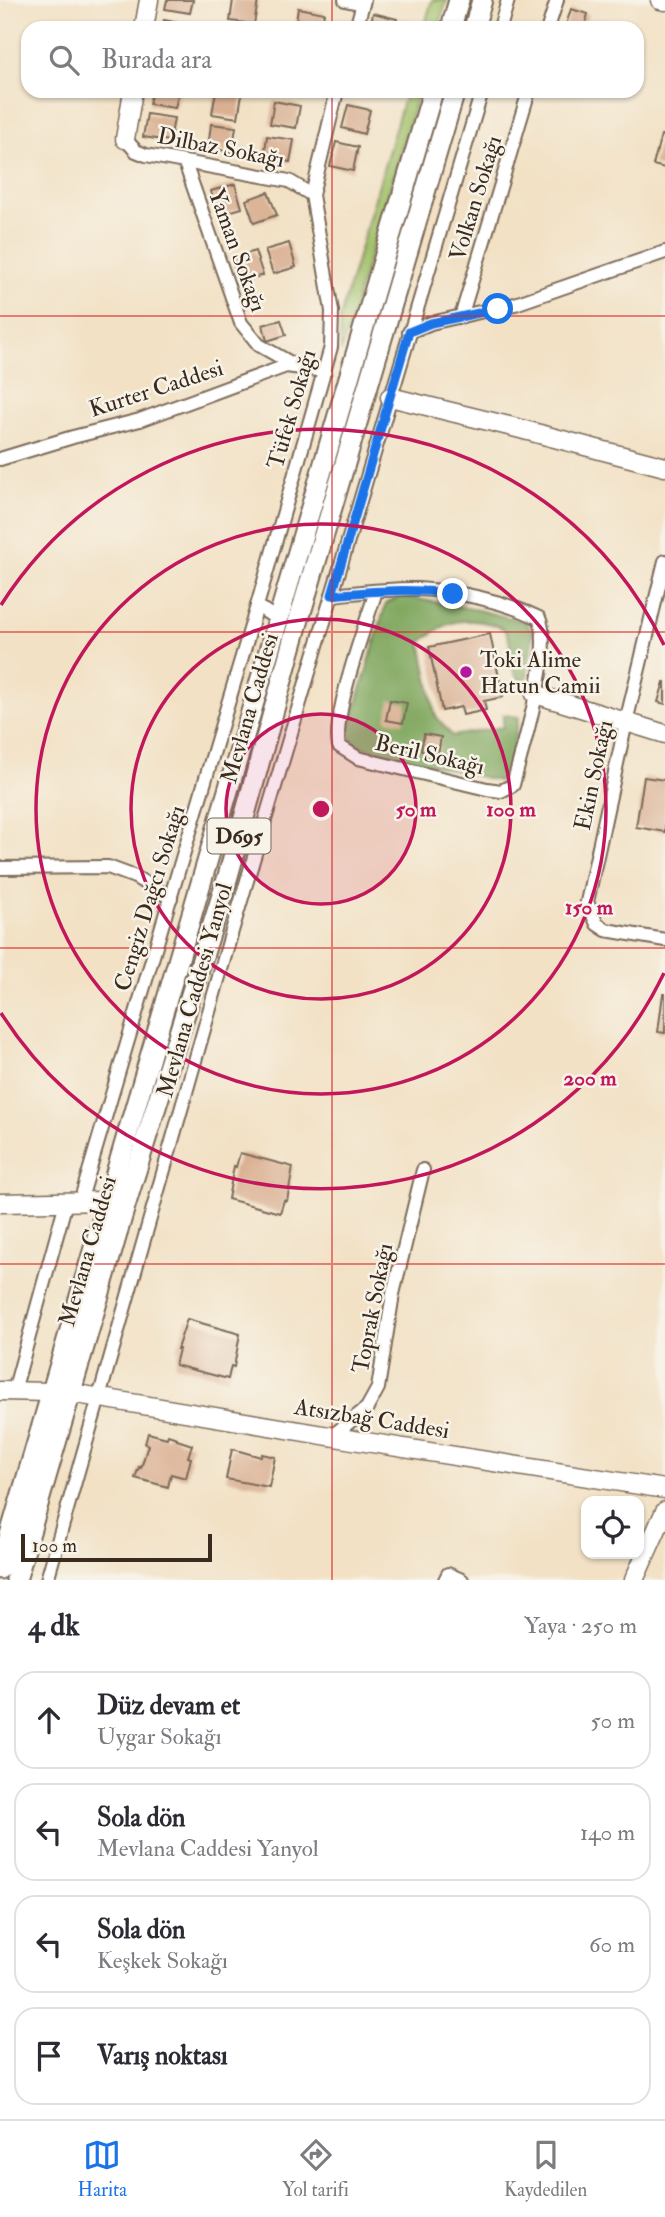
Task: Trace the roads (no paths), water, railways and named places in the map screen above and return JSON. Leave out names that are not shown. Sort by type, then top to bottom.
[{"type":"main road","points":[[453,21],[460,0]]},
{"type":"main road","points":[[476,21],[482,0]]},
{"type":"main road","name":"Mevlana Caddesi","points":[[16,1580],[107,1202],[431,98]]},
{"type":"main road","name":"Mevlana Caddesi","points":[[0,1569],[126,1203],[228,876],[297,626],[453,98]]},
{"type":"street","points":[[146,21],[149,0]]},
{"type":"street","points":[[345,0],[364,2],[358,21]]},
{"type":"street","points":[[502,21],[508,0]]},
{"type":"street","points":[[550,21],[557,0]]},
{"type":"street","points":[[125,139],[133,98]]},
{"type":"street","points":[[312,195],[332,98]]},
{"type":"street","name":"Mevlana Caddesi Yanyol","points":[[47,1580],[98,1396],[480,98]]},
{"type":"street","name":"Volkan Sokağı","points":[[461,317],[527,98]]},
{"type":"street","name":"Dilbaz Sokağı","points":[[125,139],[146,155],[289,181],[312,195]]},
{"type":"street","name":"Yaman Sokağı","points":[[185,163],[242,323],[259,345],[297,366]]},
{"type":"street","name":"Tüfek Sokağı","points":[[257,606],[331,347],[332,311],[312,195]]},
{"type":"street","points":[[409,332],[431,323],[515,304],[665,252]]},
{"type":"street","name":"Kurter Caddesi","points":[[0,459],[140,420],[278,368],[297,366],[325,371]]},
{"type":"street","points":[[390,397],[513,426],[665,467]]},
{"type":"street","name":"Ekin Sokağı","points":[[665,561],[626,722],[587,902],[597,924],[606,930],[665,940]]},
{"type":"street","points":[[332,595],[420,589],[504,605],[539,618],[544,635],[535,694],[665,734]]},
{"type":"street","name":"Beril Sokağı","points":[[376,591],[340,710],[337,736],[339,746],[358,758],[501,790],[513,785],[535,694]]},
{"type":"street","points":[[257,606],[277,619]]},
{"type":"street","name":"Cengiz Dağcı Sokağı","points":[[7,1391],[73,1202],[172,898],[257,606]]},
{"type":"street","points":[[0,869],[108,867],[135,877],[172,898]]},
{"type":"street","name":"Toprak Sokağı","points":[[332,1436],[367,1408],[378,1388],[395,1283],[423,1170]]},
{"type":"street","points":[[0,1203],[107,1202]]},
{"type":"street","name":"Atsızbağ Caddesi","points":[[7,1391],[98,1396],[665,1489]]},
{"type":"street","points":[[634,1580],[665,1511]]},
{"type":"street","points":[[446,1577],[462,1580]]},
{"type":"place","name":"Toki Alime Hatun Camii","points":[[466,672]]}]
